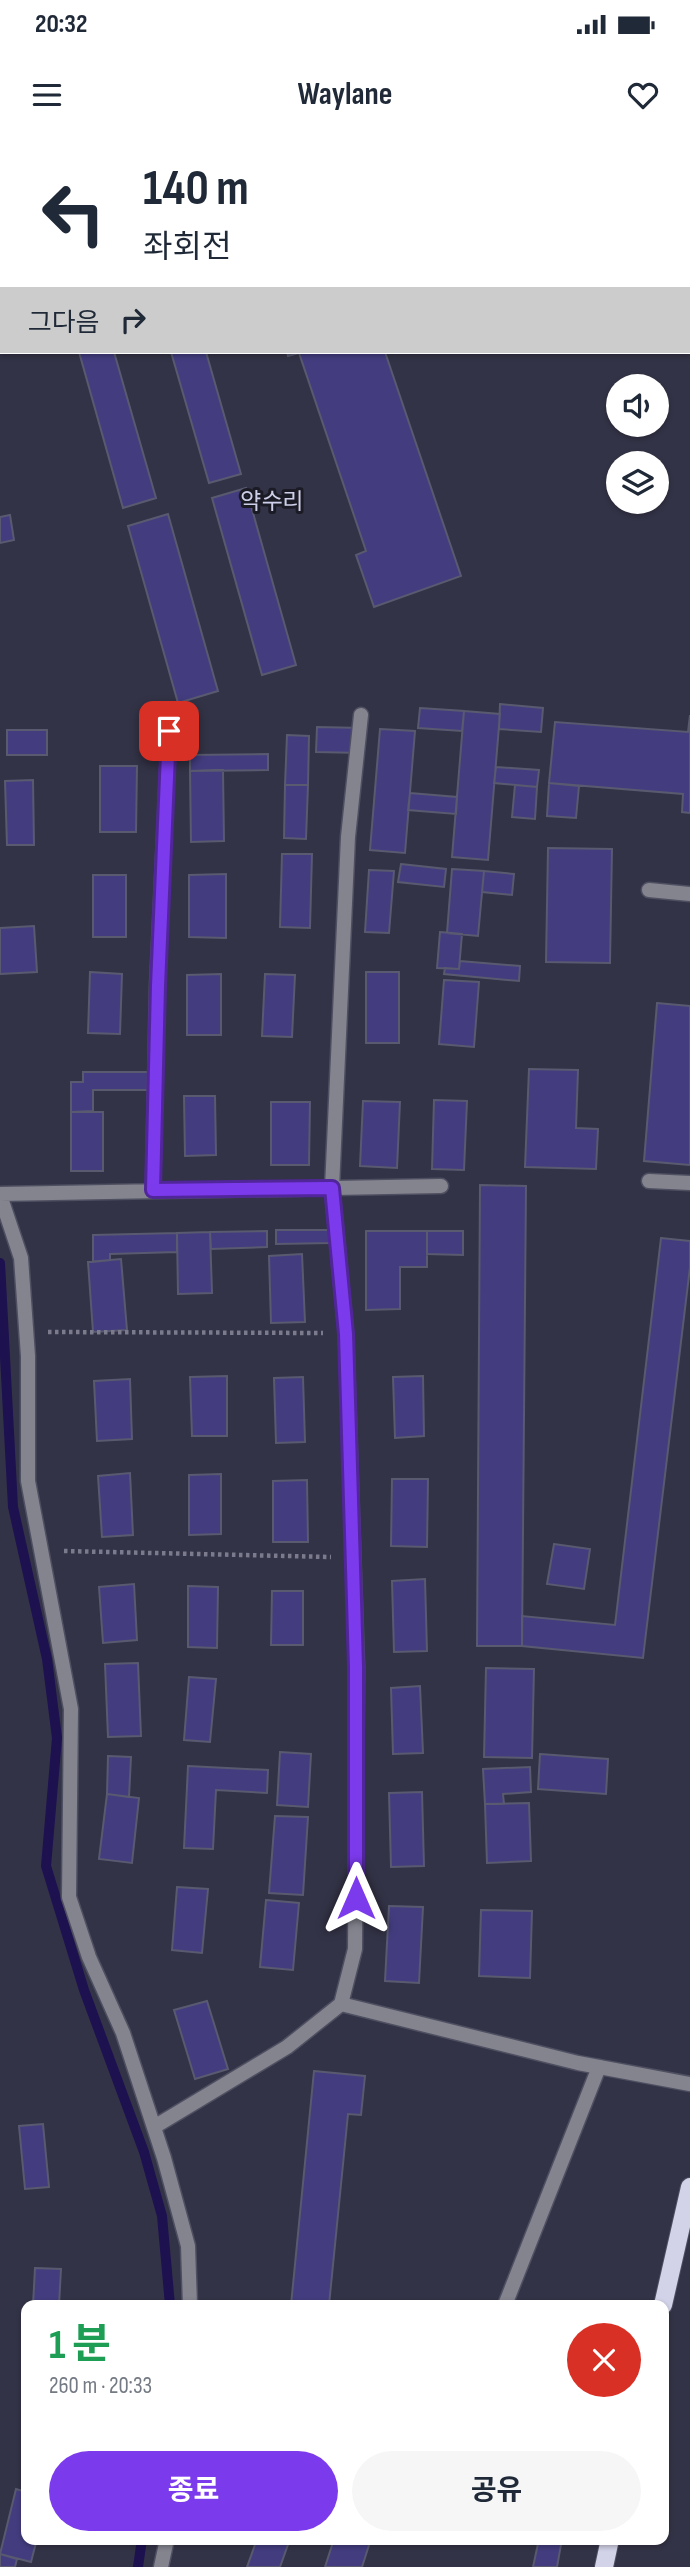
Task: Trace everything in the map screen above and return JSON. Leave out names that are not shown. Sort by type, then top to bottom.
[{"type":"main road","points":[[664,2300],[690,2188]]},
{"type":"main road","points":[[604,2567],[609,2545]]},
{"type":"street","points":[[154,2127],[287,2047],[341,2004],[355,1950],[356,1667],[353,1557],[346,1334],[332,1188],[348,837],[361,715]]},
{"type":"street","points":[[153,1190],[158,986],[169,731]]},
{"type":"street","points":[[649,890],[690,894]]},
{"type":"street","points":[[649,1181],[690,1183]]},
{"type":"street","points":[[190,2300],[188,2246],[154,2127],[123,2033],[89,1957],[69,1897],[71,1709],[28,1480],[26,1332],[21,1258],[0,1194],[441,1186]]},
{"type":"street","points":[[341,2004],[599,2067],[690,2084]]},
{"type":"street","points":[[508,2300],[599,2067]]},
{"type":"street","points":[[160,2567],[166,2545]]},
{"type":"path","points":[[26,1332],[346,1334]]},
{"type":"path","points":[[40,1551],[353,1557]]},
{"type":"building","points":[[80,354],[115,354],[156,498],[123,508]]},
{"type":"building","points":[[172,354],[207,354],[241,474],[209,483]]},
{"type":"building","points":[[299,354],[386,354],[461,576],[374,607],[356,555],[366,551]]},
{"type":"building","points":[[246,488],[296,665],[262,675],[212,498]]},
{"type":"building","points":[[168,514],[218,691],[178,703],[128,526]]},
{"type":"building","points":[[10,515],[14,540],[0,543],[0,517]]},
{"type":"building","points":[[500,704],[543,708],[541,732],[499,729]]},
{"type":"building","points":[[420,708],[464,711],[462,731],[418,728]]},
{"type":"building","points":[[464,711],[500,714],[488,860],[452,857]]},
{"type":"building","points":[[690,715],[690,813],[682,812],[683,794],[549,783],[555,722],[688,732]]},
{"type":"building","points":[[317,727],[363,728],[362,753],[316,752]]},
{"type":"building","points":[[380,729],[415,731],[405,853],[370,850]]},
{"type":"building","points":[[7,730],[47,730],[47,755],[7,755]]},
{"type":"building","points":[[287,735],[309,736],[308,785],[285,785]]},
{"type":"building","points":[[268,754],[268,770],[190,771],[190,755]]},
{"type":"building","points":[[100,766],[137,766],[136,832],[100,832]]},
{"type":"building","points":[[496,767],[539,770],[537,787],[494,783]]},
{"type":"building","points":[[223,770],[224,841],[191,842],[190,771]]},
{"type":"building","points":[[33,780],[34,845],[7,845],[5,781]]},
{"type":"building","points":[[549,783],[579,786],[576,818],[547,816]]},
{"type":"building","points":[[285,785],[308,785],[306,839],[284,838]]},
{"type":"building","points":[[515,785],[537,787],[535,819],[512,817]]},
{"type":"building","points":[[410,793],[457,797],[456,814],[408,810]]},
{"type":"building","points":[[548,848],[612,849],[610,963],[546,962]]},
{"type":"building","points":[[282,854],[312,854],[310,928],[280,927]]},
{"type":"building","points":[[401,864],[446,869],[444,887],[398,882]]},
{"type":"building","points":[[452,869],[484,871],[478,936],[447,933]]},
{"type":"building","points":[[369,870],[394,871],[389,933],[365,932]]},
{"type":"building","points":[[484,871],[514,874],[512,895],[482,892]]},
{"type":"building","points":[[226,874],[226,938],[189,937],[189,875]]},
{"type":"building","points":[[93,875],[126,875],[126,937],[93,937]]},
{"type":"building","points":[[34,926],[37,972],[0,974],[0,928]]},
{"type":"building","points":[[440,932],[462,934],[459,969],[437,968]]},
{"type":"building","points":[[460,961],[520,966],[519,981],[444,974],[445,968],[459,969]]},
{"type":"building","points":[[90,972],[122,974],[120,1034],[88,1033]]},
{"type":"building","points":[[366,972],[399,972],[399,1043],[366,1043]]},
{"type":"building","points":[[221,974],[221,1035],[187,1035],[187,975]]},
{"type":"building","points":[[265,974],[295,975],[292,1037],[262,1036]]},
{"type":"building","points":[[444,980],[479,982],[474,1047],[439,1044]]},
{"type":"building","points":[[657,1003],[690,1006],[690,1165],[644,1161]]},
{"type":"building","points":[[529,1069],[578,1070],[576,1128],[598,1129],[596,1169],[525,1167]]},
{"type":"building","points":[[83,1072],[152,1072],[152,1090],[93,1090],[93,1111],[71,1112],[71,1082],[83,1082]]},
{"type":"building","points":[[184,1096],[215,1096],[216,1155],[185,1156]]},
{"type":"building","points":[[434,1100],[467,1101],[464,1170],[432,1169]]},
{"type":"building","points":[[363,1101],[400,1102],[397,1168],[360,1166]]},
{"type":"building","points":[[271,1102],[310,1102],[309,1165],[271,1165]]},
{"type":"building","points":[[71,1112],[103,1112],[103,1171],[71,1171]]},
{"type":"building","points":[[480,1185],[526,1186],[522,1646],[477,1646]]},
{"type":"building","points":[[276,1230],[331,1230],[331,1243],[276,1244]]},
{"type":"building","points":[[267,1231],[267,1247],[211,1249],[210,1232]]},
{"type":"building","points":[[366,1231],[427,1231],[427,1267],[400,1267],[400,1309],[366,1310]]},
{"type":"building","points":[[427,1231],[463,1231],[463,1255],[427,1254]]},
{"type":"building","points":[[210,1232],[212,1293],[178,1294],[177,1233]]},
{"type":"building","points":[[177,1233],[177,1252],[110,1254],[110,1260],[93,1262],[93,1235]]},
{"type":"building","points":[[661,1238],[690,1241],[690,1267],[643,1658],[522,1646],[522,1616],[615,1625]]},
{"type":"building","points":[[302,1254],[305,1322],[271,1323],[269,1256]]},
{"type":"building","points":[[121,1259],[127,1330],[93,1332],[88,1262]]},
{"type":"building","points":[[227,1376],[227,1436],[192,1436],[190,1377]]},
{"type":"building","points":[[423,1376],[424,1436],[395,1438],[393,1377]]},
{"type":"building","points":[[303,1377],[305,1442],[276,1443],[274,1378]]},
{"type":"building","points":[[130,1379],[132,1439],[97,1441],[94,1381]]},
{"type":"building","points":[[130,1473],[133,1535],[102,1537],[98,1476]]},
{"type":"building","points":[[221,1474],[221,1534],[189,1535],[189,1475]]},
{"type":"building","points":[[392,1479],[428,1479],[427,1547],[391,1546]]},
{"type":"building","points":[[307,1480],[308,1542],[273,1542],[273,1481]]},
{"type":"building","points":[[554,1544],[590,1549],[584,1589],[547,1584]]},
{"type":"building","points":[[425,1579],[427,1651],[394,1652],[392,1581]]},
{"type":"building","points":[[134,1584],[137,1640],[103,1643],[99,1587]]},
{"type":"building","points":[[188,1586],[218,1587],[217,1648],[188,1647]]},
{"type":"building","points":[[272,1591],[303,1591],[303,1645],[271,1645]]},
{"type":"building","points":[[138,1663],[141,1736],[108,1737],[105,1664]]},
{"type":"building","points":[[486,1668],[534,1669],[532,1758],[484,1757]]},
{"type":"building","points":[[189,1677],[216,1679],[210,1742],[184,1740]]},
{"type":"building","points":[[420,1686],[423,1753],[393,1754],[391,1688]]},
{"type":"building","points":[[280,1752],[311,1754],[308,1807],[277,1805]]},
{"type":"building","points":[[540,1754],[608,1759],[606,1794],[538,1789]]},
{"type":"building","points":[[108,1756],[131,1757],[129,1797],[107,1794]]},
{"type":"building","points":[[188,1766],[268,1770],[267,1793],[216,1790],[213,1849],[184,1848]]},
{"type":"building","points":[[530,1767],[531,1792],[503,1794],[504,1804],[485,1804],[483,1769]]},
{"type":"building","points":[[422,1792],[424,1866],[391,1867],[389,1793]]},
{"type":"building","points":[[107,1794],[139,1798],[132,1863],[99,1859]]},
{"type":"building","points":[[529,1803],[531,1861],[487,1863],[485,1804]]},
{"type":"building","points":[[275,1816],[308,1817],[303,1895],[269,1893]]},
{"type":"building","points":[[177,1887],[208,1889],[202,1953],[172,1950]]},
{"type":"building","points":[[266,1900],[299,1903],[293,1970],[260,1967]]},
{"type":"building","points":[[389,1906],[423,1907],[419,1983],[385,1981]]},
{"type":"building","points":[[481,1910],[532,1911],[530,1978],[479,1976]]},
{"type":"building","points":[[207,2001],[228,2069],[195,2079],[174,2010]]},
{"type":"building","points":[[314,2071],[365,2076],[361,2115],[348,2114],[329,2300],[291,2300]]},
{"type":"building","points":[[43,2124],[49,2187],[25,2189],[19,2126]]},
{"type":"building","points":[[35,2268],[61,2269],[59,2300],[33,2300]]},
{"type":"building","points":[[16,2489],[21,2490],[21,2545],[35,2545],[31,2562],[0,2554]]},
{"type":"building","points":[[255,2545],[288,2545],[280,2567],[247,2567]]},
{"type":"building","points":[[332,2545],[369,2545],[362,2567],[325,2567]]},
{"type":"building","points":[[538,2545],[561,2545],[557,2567],[533,2567]]},
{"type":"building","points":[[0,2554],[17,2559],[15,2567],[0,2567]]},
{"type":"waterway","points":[[0,1263],[13,1507],[47,1659],[57,1738],[46,1866],[84,1990],[144,2152],[162,2216],[170,2300]]},
{"type":"waterway","points":[[138,2567],[141,2545]]},
{"type":"district","name":"약수리","points":[[272,501]]},
{"type":"route","points":[[169,731],[158,986],[153,1190],[332,1188],[346,1334],[356,1667],[356,1898]]}]
